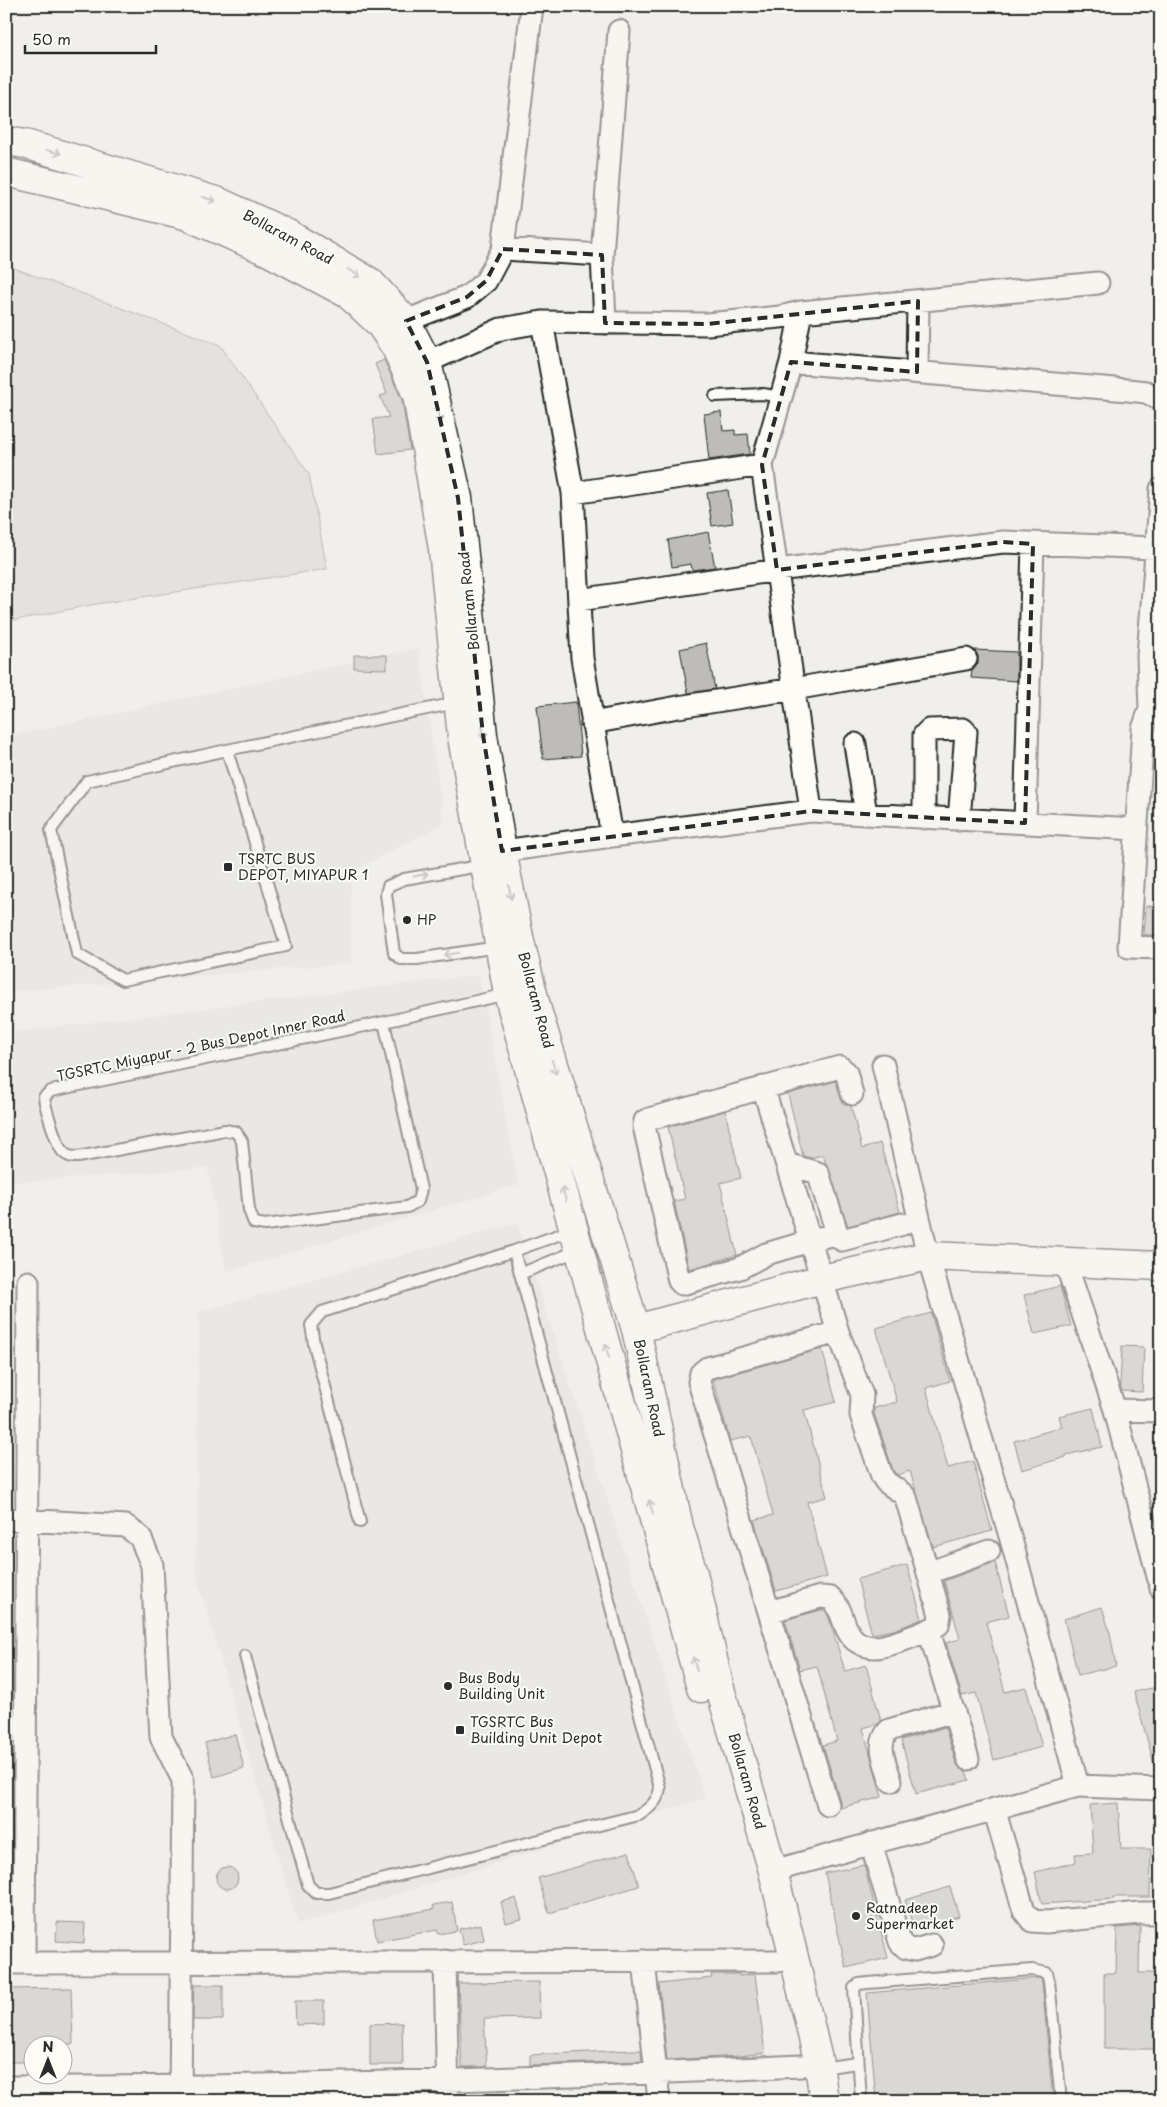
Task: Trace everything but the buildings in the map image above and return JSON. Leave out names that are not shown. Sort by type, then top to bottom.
[{"type":"main road","name":"Bollaram Road","points":[[6,141],[134,175],[219,202],[288,234],[370,282],[406,321],[427,362],[458,498],[469,701]]},
{"type":"main road","name":"Bollaram Road","points":[[6,172],[185,215],[269,252],[348,294],[380,324],[396,348],[417,395],[469,701],[483,735],[494,858],[499,946],[508,993],[778,1961],[810,2067],[824,2101]]},
{"type":"main road","name":"Bollaram Road","points":[[494,858],[520,942],[537,1010],[636,1330],[679,1527],[693,1573],[719,1685],[773,1871],[810,2067],[806,2101]]},
{"type":"main road","points":[[636,1330],[822,1279],[928,1256],[1161,1266]]},
{"type":"street","points":[[406,321],[467,297],[486,282],[503,249],[532,6]]},
{"type":"street","points":[[605,323],[602,255],[619,31]]},
{"type":"street","points":[[503,249],[602,255]]},
{"type":"street","points":[[427,362],[501,329],[542,322],[707,324],[780,317],[801,312],[1098,283]]},
{"type":"street","points":[[917,372],[918,301]]},
{"type":"street","points":[[801,312],[791,362],[762,465],[811,811]]},
{"type":"street","points":[[542,322],[573,493],[582,658],[612,836]]},
{"type":"street","points":[[791,362],[1128,390],[1146,392],[1161,400]]},
{"type":"street","points":[[573,493],[762,465]]},
{"type":"street","points":[[1161,489],[1155,548],[1157,587],[1148,656],[1155,709],[1144,729],[1129,947],[1161,948]]},
{"type":"street","points":[[580,600],[777,570],[1003,542],[1155,548]]},
{"type":"street","points":[[1025,823],[1032,544]]},
{"type":"street","points":[[592,723],[966,659]]},
{"type":"street","points":[[924,818],[924,735],[928,730],[963,729],[966,732],[959,820]]},
{"type":"street","points":[[855,744],[866,814]]},
{"type":"street","points":[[494,858],[612,836],[811,811],[1136,829]]},
{"type":"street","points":[[883,1065],[928,1256],[1012,1543],[1078,1786]]},
{"type":"street","points":[[836,1233],[766,1254],[740,1268],[682,1284],[679,1281],[644,1126],[645,1121],[840,1066],[846,1072],[852,1094]]},
{"type":"street","points":[[764,1087],[838,1332],[862,1395],[861,1416],[882,1476],[886,1482],[906,1498],[940,1615],[938,1625],[929,1631],[876,1647],[861,1645],[850,1636],[840,1607],[831,1598],[820,1597],[769,1612]]},
{"type":"street","points":[[787,1164],[818,1173],[836,1233],[842,1240],[903,1224]]},
{"type":"street","points":[[1065,1261],[1115,1410],[1161,1588]]},
{"type":"street","points":[[28,1282],[16,1520],[15,1963],[778,1961]]},
{"type":"street","points":[[828,1805],[699,1382],[701,1373],[707,1368],[838,1332]]},
{"type":"street","points":[[1115,1410],[1161,1411]]},
{"type":"street","points":[[16,1520],[126,1526],[140,1537],[152,1565],[161,1736],[183,1780],[180,2094]]},
{"type":"street","points":[[928,1573],[989,1551]]},
{"type":"street","points":[[929,1631],[968,1759]]},
{"type":"street","points":[[892,1781],[881,1748],[882,1737],[889,1730],[954,1711]]},
{"type":"street","points":[[773,1871],[1078,1786],[1161,1790]]},
{"type":"street","points":[[994,1809],[1024,1911],[1032,1921],[1046,1922],[1140,1913],[1161,1913]]},
{"type":"street","points":[[871,1843],[900,1942],[906,1948],[915,1950],[932,1945]]},
{"type":"street","points":[[644,1960],[659,2101]]},
{"type":"street","points":[[444,1961],[448,2091]]},
{"type":"street","points":[[6,2087],[180,2094],[448,2091],[657,2073],[810,2067]]},
{"type":"lane","points":[[715,396],[763,394],[781,397]]},
{"type":"lane","points":[[227,750],[286,946],[123,980],[77,954],[51,830],[87,781],[227,750],[469,701]]},
{"type":"lane","points":[[494,858],[404,878],[388,886],[386,894],[394,953],[401,959],[417,959],[499,946]]},
{"type":"lane","name":"TGSRTC Miyapur - 2 Bus Depot Inner Road","points":[[384,1022],[421,1189],[418,1201],[407,1207],[265,1225],[254,1222],[249,1210],[242,1142],[236,1132],[226,1130],[78,1157],[68,1157],[62,1151],[45,1106],[44,1097],[52,1091],[384,1022],[508,993]]},
{"type":"lane","points":[[360,1522],[314,1344],[311,1324],[322,1312],[514,1251],[577,1240]]},
{"type":"lane","points":[[520,1274],[577,1240]]},
{"type":"lane","points":[[245,1656],[308,1885],[316,1893],[329,1893],[639,1815],[649,1809],[658,1796],[660,1788],[514,1251]]},
{"type":"lane","points":[[861,2101],[853,1993],[854,1988],[859,1984],[1032,1970],[1047,1973],[1049,1981],[1061,2101]]},
{"type":"lane","points":[[810,2067],[857,2063]]},
{"type":"highlighted area","points":[[503,249],[602,255],[605,323],[707,324],[918,301],[917,372],[791,362],[762,465],[777,570],[1003,542],[1033,544],[1025,823],[811,811],[502,851],[483,735],[458,498],[427,362],[406,321],[467,297],[486,281]]},
{"type":"shaded area","points":[[6,265],[220,345],[309,474],[327,569],[96,604],[6,622]]},
{"type":"shaded area","points":[[419,648],[444,824],[351,872],[351,963],[6,992],[6,737]]},
{"type":"shaded area","points":[[479,975],[518,1185],[226,1272],[208,1168],[7,1183],[14,1032]]},
{"type":"shaded area","name":"Bus Body Building Unit","points":[[517,1223],[705,1798],[298,1925],[196,1574],[199,1312]]},
{"type":"place","name":"TSRTC BUS DEPOT, MIYAPUR 1","points":[[228,867]]},
{"type":"place","name":"HP","points":[[407,920]]},
{"type":"place","name":"Bus Body Building Unit","points":[[448,1686]]},
{"type":"place","name":"TGSRTC Bus Building Unit Depot","points":[[460,1730]]},
{"type":"place","name":"Ratnadeep Supermarket","points":[[856,1916]]}]
